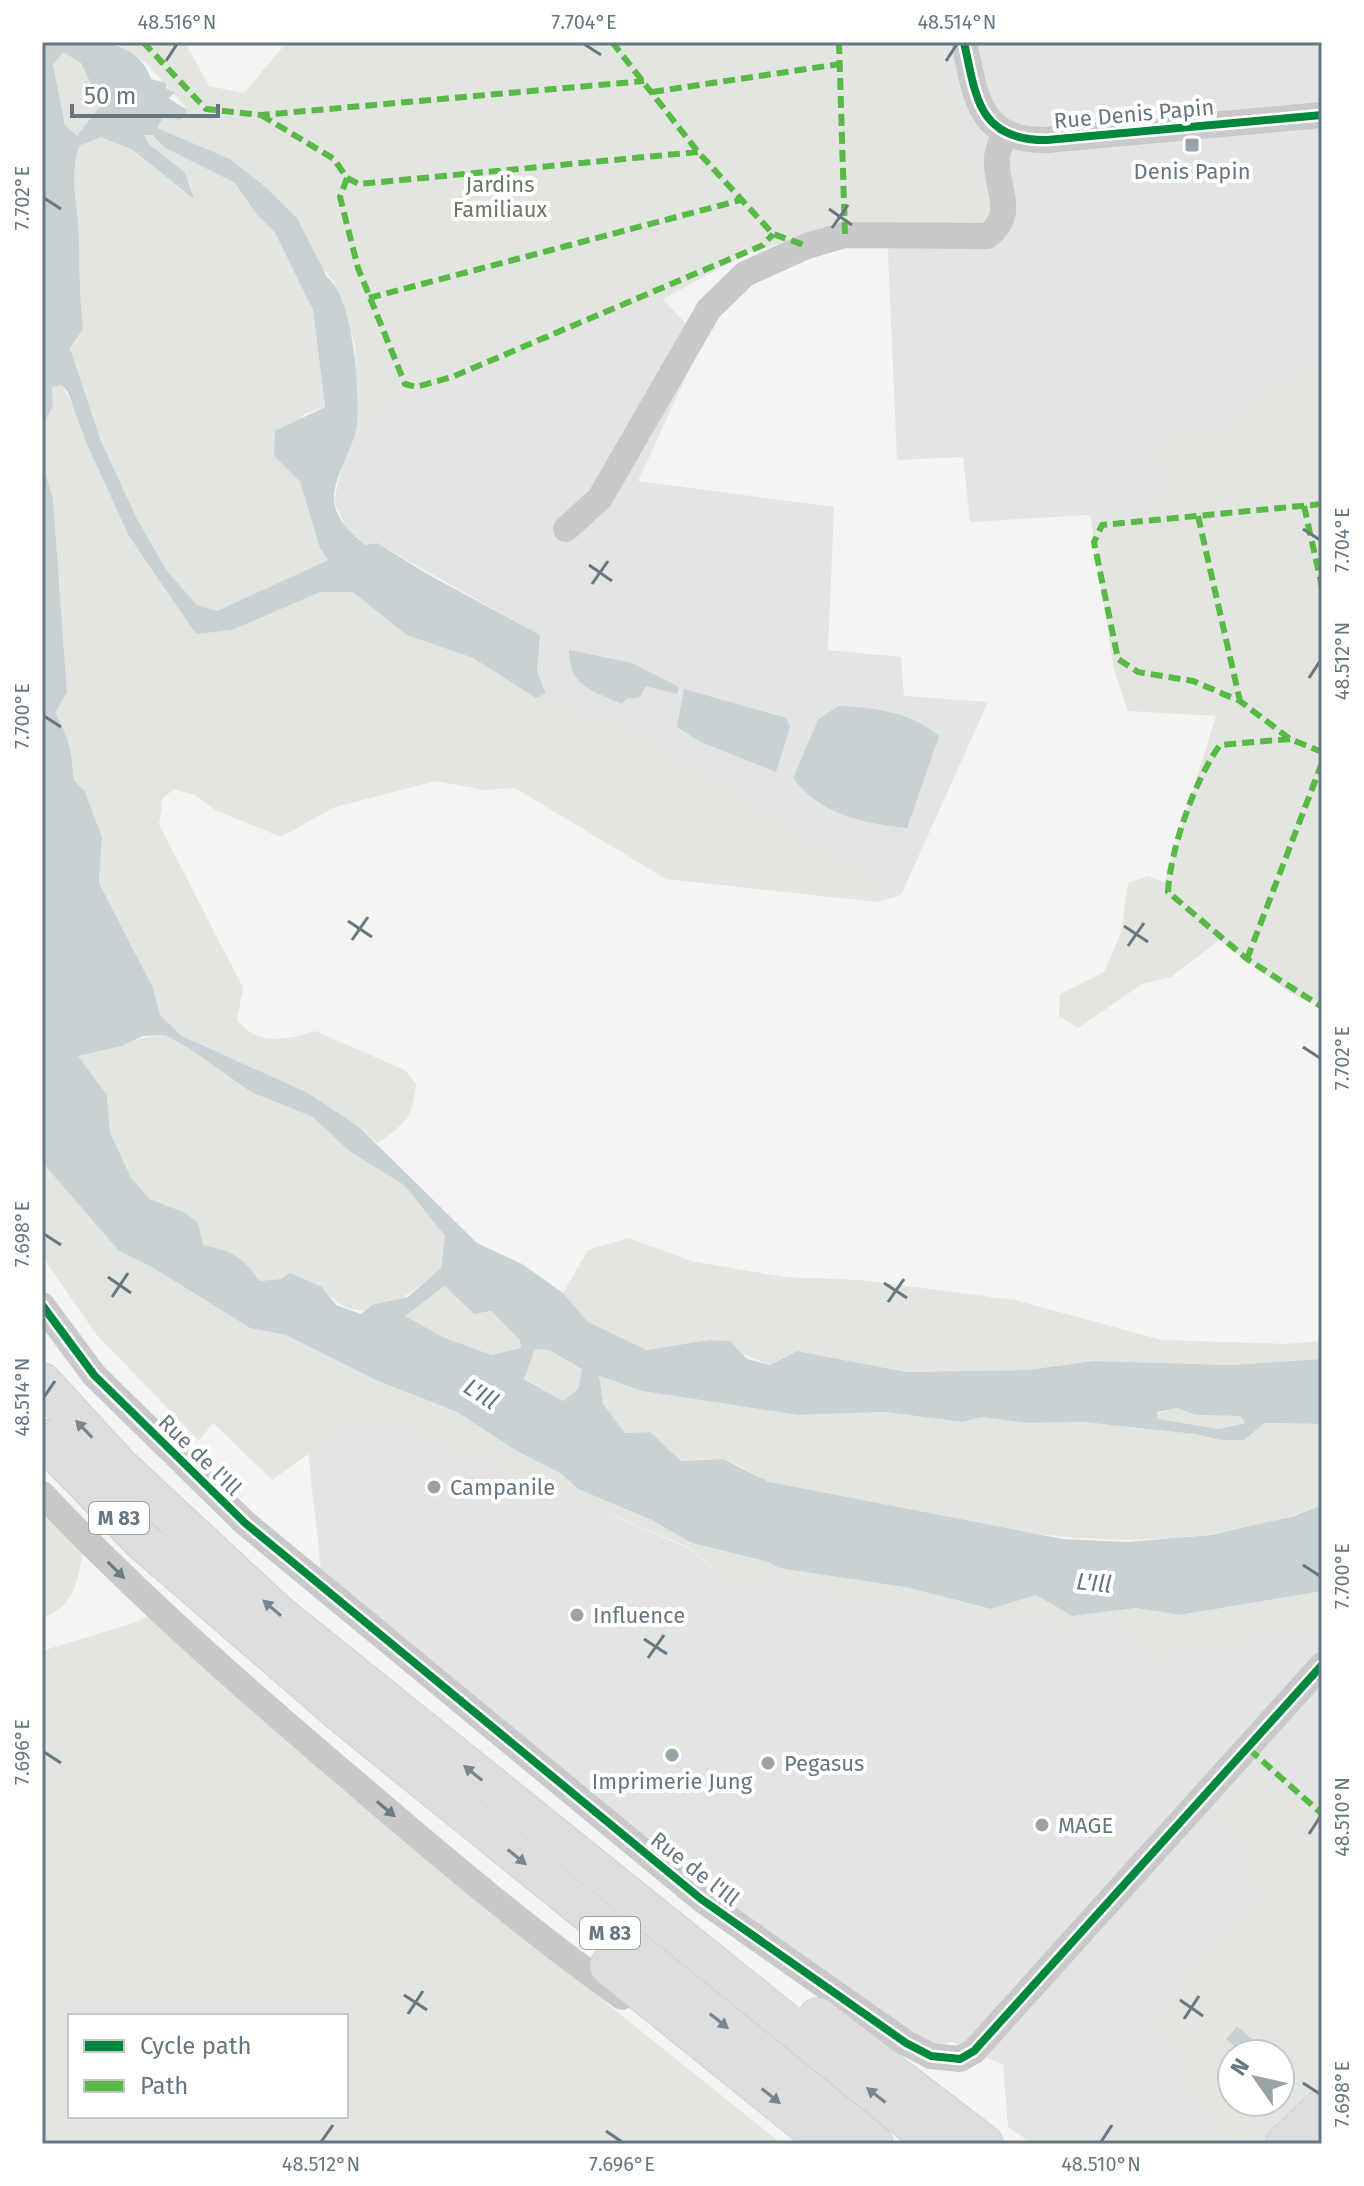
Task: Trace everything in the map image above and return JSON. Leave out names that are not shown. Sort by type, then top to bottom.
[{"type":"highway","name":"M 83","points":[[42,1382],[121,1468],[289,1623],[937,2144]]},
{"type":"highway","name":"M 83","points":[[42,1438],[142,1541],[348,1719],[874,2144]]},
{"type":"highway","points":[[348,1719],[357,1747],[474,1854],[830,2144]]},
{"type":"highway","points":[[534,1822],[577,1836],[689,1925],[834,2029],[984,2144]]},
{"type":"highway","points":[[1285,2144],[1322,2109]]},
{"type":"street","points":[[566,529],[600,498],[709,309],[745,274],[807,246],[845,235],[987,236],[997,228],[1006,212],[997,157],[1005,133],[980,107],[964,42]]},
{"type":"street","name":"Rue Denis Papin","points":[[1005,133],[1016,139],[1047,140],[1322,115]]},
{"type":"street","name":"Rue de l'Ill","points":[[42,1305],[94,1375],[245,1523],[701,1899],[829,1991],[931,2056],[960,2059],[974,2051],[1322,1665]]},
{"type":"street","points":[[42,1494],[160,1612],[501,1906],[668,2030],[711,2048]]},
{"type":"shaded area","points":[[942,42],[1322,42],[1322,369],[1286,374],[1237,427],[1155,439],[1160,502],[1090,515],[970,522],[963,457],[897,460],[887,231],[988,179],[970,166]]},
{"type":"shaded area","points":[[663,299],[702,342],[638,481],[834,507],[828,650],[901,657],[904,696],[988,702],[901,895],[620,724],[546,694],[537,671],[539,635],[377,543],[367,545],[347,531],[334,501],[345,453],[357,425],[410,399]]},
{"type":"shaded area","points":[[351,1423],[387,1427],[540,1484],[688,1548],[750,1596],[772,1574],[799,1592],[1009,1616],[1057,1629],[1121,1625],[1151,1665],[1322,1626],[1322,2091],[1296,2116],[1296,2038],[1216,2038],[1216,2118],[1293,2118],[1266,2144],[1033,2144],[1008,2127],[1003,2065],[952,2042],[932,2047],[716,1907],[322,1578],[308,1452]]},
{"type":"green space","name":"Jardins Familiaux","points":[[114,42],[185,42],[209,86],[244,93],[287,42],[942,42],[970,166],[988,179],[994,217],[984,226],[830,230],[750,252],[663,299],[410,399],[357,425],[355,344],[334,282],[230,159],[156,128],[165,114],[179,120],[186,118],[186,108],[146,63]]},
{"type":"green space","points":[[62,51],[81,63],[101,105],[77,137],[65,125],[53,65]]},
{"type":"green space","points":[[143,135],[151,135],[165,148],[235,183],[258,216],[274,231],[313,310],[325,407],[304,414],[274,456],[300,482],[320,548],[328,560],[217,611],[197,606],[167,571],[137,519],[101,441],[70,348],[83,329],[74,183],[79,146],[101,137],[133,150],[193,198]]},
{"type":"green space","points":[[1322,369],[1322,1008],[1290,993],[1219,940],[1171,977],[1142,984],[1078,1028],[1059,1016],[1060,994],[1104,972],[1121,933],[1128,883],[1148,876],[1164,883],[1216,716],[1128,711],[1114,670],[1090,515],[1160,502],[1154,439],[1237,427],[1286,374]]},
{"type":"green space","points":[[62,385],[196,634],[320,592],[353,592],[408,635],[473,658],[536,698],[546,694],[620,724],[901,895],[877,902],[666,879],[515,788],[484,790],[436,781],[335,807],[281,837],[217,811],[195,795],[174,789],[163,798],[159,824],[243,988],[237,1019],[254,1034],[273,1039],[315,1031],[405,1070],[416,1084],[412,1105],[406,1120],[377,1143],[358,1126],[308,1093],[182,1036],[160,1015],[153,988],[99,883],[102,837],[85,792],[73,779],[69,744],[55,713],[67,692],[53,500],[42,461],[42,429],[53,405],[52,386]]},
{"type":"green space","points":[[165,1035],[251,1092],[313,1117],[349,1151],[404,1185],[445,1236],[441,1268],[397,1301],[366,1311],[351,1309],[336,1301],[322,1287],[281,1279],[259,1281],[236,1256],[203,1245],[184,1211],[150,1199],[131,1178],[110,1132],[107,1095],[77,1055]]},
{"type":"green space","points":[[42,1162],[119,1251],[152,1267],[250,1328],[286,1335],[376,1380],[457,1412],[517,1451],[560,1473],[578,1489],[652,1520],[693,1543],[765,1561],[779,1568],[910,1588],[991,1609],[1036,1595],[1072,1616],[1136,1608],[1180,1615],[1322,1591],[1322,1626],[1151,1665],[1121,1625],[1057,1629],[1009,1616],[799,1592],[772,1574],[750,1596],[688,1547],[540,1484],[387,1427],[351,1423],[272,1480],[213,1423],[199,1441],[96,1334],[42,1256]]},
{"type":"green space","points":[[629,1238],[691,1261],[784,1277],[859,1280],[1015,1300],[1162,1340],[1286,1344],[1322,1341],[1322,1359],[1232,1365],[1093,1361],[1027,1370],[906,1372],[797,1351],[770,1365],[709,1340],[647,1350],[588,1322],[563,1293],[588,1250]]},
{"type":"green space","points":[[446,1286],[474,1314],[490,1311],[520,1340],[521,1348],[491,1355],[443,1337],[404,1316]]},
{"type":"green space","points":[[535,1349],[549,1350],[582,1369],[578,1389],[563,1401],[524,1378]]},
{"type":"green space","points":[[598,1376],[642,1391],[798,1415],[885,1412],[963,1422],[981,1417],[1027,1423],[1083,1422],[1195,1434],[1220,1440],[1244,1440],[1265,1423],[1322,1424],[1322,1505],[1259,1525],[1195,1536],[1132,1540],[1069,1537],[942,1519],[779,1485],[724,1460],[681,1461],[650,1432],[625,1433],[603,1404]]},
{"type":"green space","points":[[1177,1408],[1196,1415],[1240,1416],[1245,1423],[1219,1429],[1157,1419],[1156,1413]]},
{"type":"green space","points":[[42,1504],[83,1547],[80,1570],[68,1599],[62,1607],[42,1618]]},
{"type":"green space","points":[[152,1614],[611,2007],[782,2144],[42,2144],[42,1651],[137,1622]]},
{"type":"green space","points":[[1259,1770],[1322,1823],[1322,2071],[1296,2099],[1296,2038],[1216,2038],[1216,2118],[1279,2118],[1255,2144],[1236,2144],[1210,2112],[1178,2083],[1194,2065],[1147,2025],[1261,1898],[1251,1888],[1251,1878],[1244,1871],[1257,1856],[1215,1818]]},
{"type":"water","points":[[42,42],[106,43],[133,54],[151,79],[166,83],[166,88],[175,93],[168,98],[186,109],[186,117],[179,120],[165,114],[157,128],[230,159],[297,218],[344,304],[353,346],[357,425],[334,493],[336,509],[342,521],[366,545],[377,543],[540,635],[537,671],[546,694],[536,698],[473,658],[407,635],[353,592],[320,592],[232,630],[196,634],[129,536],[86,442],[68,392],[62,385],[52,387],[53,405],[42,429]],"holes":[[[63,52],[81,63],[101,105],[77,136],[65,125],[53,65]],[[144,135],[152,135],[165,148],[235,183],[258,216],[274,231],[313,310],[325,407],[275,431],[274,456],[300,482],[320,548],[328,560],[217,611],[197,605],[167,571],[137,519],[101,441],[70,348],[83,329],[74,183],[79,146],[101,137],[133,150],[194,199],[185,173],[150,145]]]},
{"type":"water","name":"L'Ill","points":[[42,461],[53,499],[67,692],[55,713],[69,744],[73,779],[85,792],[102,837],[99,883],[153,988],[160,1015],[182,1036],[308,1093],[358,1126],[477,1243],[522,1264],[563,1293],[588,1322],[647,1350],[709,1340],[730,1341],[747,1359],[770,1365],[797,1351],[906,1372],[1027,1370],[1093,1361],[1232,1365],[1322,1359],[1322,1424],[1265,1423],[1244,1440],[1220,1440],[1195,1434],[1083,1422],[1027,1423],[981,1417],[963,1422],[885,1412],[798,1415],[642,1391],[599,1376],[603,1404],[625,1433],[650,1432],[681,1461],[723,1459],[769,1482],[1063,1539],[1127,1542],[1211,1535],[1294,1516],[1322,1505],[1322,1591],[1180,1615],[1136,1608],[1072,1616],[1036,1595],[991,1609],[910,1588],[779,1568],[765,1561],[692,1543],[652,1520],[578,1489],[560,1473],[517,1451],[457,1412],[376,1380],[286,1335],[250,1328],[152,1267],[119,1251],[42,1162]],"holes":[[[165,1035],[251,1092],[313,1117],[349,1151],[404,1185],[445,1236],[441,1268],[408,1297],[372,1305],[361,1314],[336,1305],[322,1287],[290,1273],[281,1279],[259,1281],[236,1256],[203,1245],[198,1223],[184,1212],[150,1199],[131,1178],[110,1132],[107,1095],[78,1056],[121,1046],[143,1036]],[[445,1286],[474,1314],[491,1311],[520,1340],[521,1348],[491,1355],[443,1337],[405,1316]],[[535,1349],[549,1350],[582,1369],[578,1389],[563,1401],[524,1379]],[[1177,1408],[1196,1415],[1240,1416],[1245,1423],[1219,1429],[1157,1419],[1157,1412]]]},
{"type":"water","points":[[569,650],[632,663],[679,687],[677,694],[646,686],[640,697],[626,699],[622,704],[584,686],[573,672]]},
{"type":"water","points":[[684,689],[786,718],[790,727],[776,772],[701,742],[677,727]]},
{"type":"water","points":[[838,706],[891,712],[915,721],[939,736],[907,828],[859,820],[830,809],[804,791],[793,778],[818,720]]},
{"type":"water","points":[[1237,2026],[1251,2038],[1227,2038]]},
{"type":"marked path","points":[[143,42],[206,109],[261,115],[644,81]]},
{"type":"marked path","points":[[612,42],[698,152],[773,234],[807,246]]},
{"type":"marked path","points":[[839,42],[845,235]]},
{"type":"marked path","points":[[652,92],[840,64]]},
{"type":"marked path","points":[[261,115],[334,159],[347,178],[359,184],[698,152]]},
{"type":"marked path","points":[[347,178],[340,197],[358,268],[405,384],[416,387],[452,377],[763,245],[773,234]]},
{"type":"marked path","points":[[369,298],[741,200]]},
{"type":"marked path","points":[[1322,504],[1102,525],[1094,542],[1118,659],[1138,672],[1193,681],[1240,701],[1290,739],[1322,752]]},
{"type":"marked path","points":[[1304,506],[1322,587]]},
{"type":"marked path","points":[[1198,516],[1240,701]]},
{"type":"marked path","points":[[1290,739],[1220,745],[1202,776],[1185,816],[1173,856],[1168,892],[1247,959],[1322,1007]]},
{"type":"marked path","points":[[1247,959],[1322,763]]},
{"type":"marked path","points":[[1249,1749],[1322,1814]]},
{"type":"cycle path","points":[[964,42],[972,81],[984,112],[1007,133],[1024,138],[1047,140],[1322,115]]},
{"type":"cycle path","points":[[42,1305],[94,1375],[245,1523],[701,1899],[906,2043],[931,2056],[960,2059],[974,2051],[1322,1665]]},
{"type":"place","name":"Denis Papin","points":[[1192,145]]},
{"type":"place","name":"Campanile","points":[[434,1487]]},
{"type":"place","name":"Influence","points":[[577,1615]]},
{"type":"place","name":"Imprimerie Jung","points":[[672,1755]]},
{"type":"place","name":"Pegasus","points":[[768,1763]]},
{"type":"place","name":"MAGE","points":[[1042,1825]]}]
